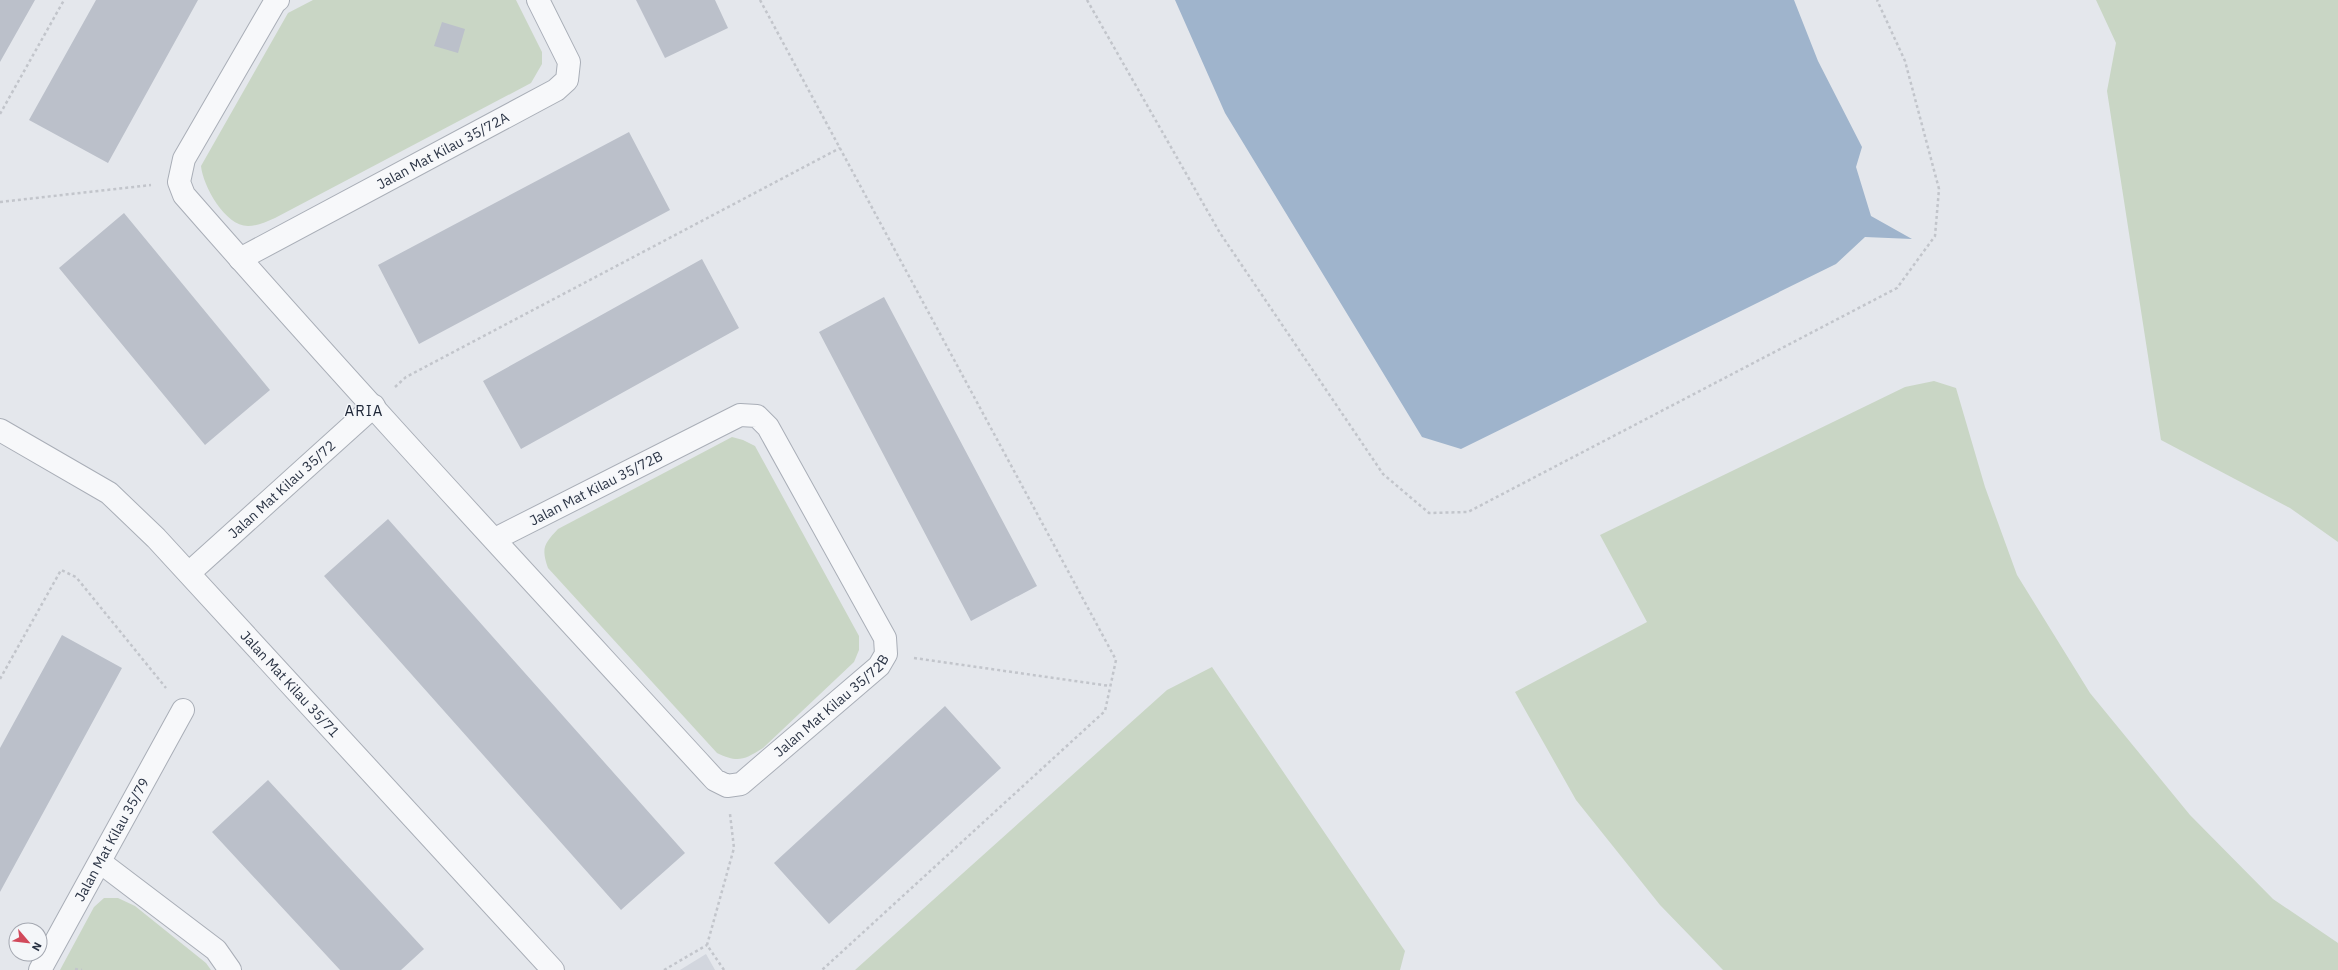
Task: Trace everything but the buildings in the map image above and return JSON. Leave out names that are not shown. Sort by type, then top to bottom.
[{"type":"street","points":[[278,0],[275,2],[184,158],[179,182],[184,195],[240,259],[715,780],[727,786]]},
{"type":"street","name":"Jalan Mat Kilau 35/72A","points":[[240,259],[556,90],[567,80],[569,62],[538,0]]},
{"type":"street","name":"Jalan Mat Kilau 35/72","points":[[189,573],[374,406]]},
{"type":"street","name":"Jalan Mat Kilau 35/72B","points":[[495,539],[740,415],[757,416],[768,427],[885,638],[886,654],[879,666],[741,784],[727,786]]},
{"type":"street","name":"Jalan Mat Kilau 35/71","points":[[0,430],[109,493],[189,573],[552,970]]},
{"type":"street","name":"Jalan Mat Kilau 35/79","points":[[40,970],[183,710]]},
{"type":"street","points":[[100,862],[216,950],[230,970]]},
{"type":"path","points":[[0,114],[64,0]]},
{"type":"path","points":[[760,0],[1116,660],[1105,711],[822,970]]},
{"type":"path","points":[[1086,0],[1220,233],[1383,474],[1429,513],[1468,512],[1897,288],[1935,236],[1939,188],[1905,61],[1877,0]]},
{"type":"path","points":[[374,406],[406,377],[840,148]]},
{"type":"path","points":[[0,202],[179,182]]},
{"type":"path","points":[[0,679],[61,570],[76,577],[183,710]]},
{"type":"path","points":[[886,654],[1110,686]]},
{"type":"path","points":[[664,970],[707,945],[734,848],[727,786]]},
{"type":"path","points":[[707,945],[724,970]]},
{"type":"shaded area","points":[[706,954],[715,970],[680,970]]},
{"type":"green space","points":[[313,0],[516,0],[542,52],[542,64],[531,83],[275,218],[255,225],[248,226],[239,224],[231,219],[217,204],[206,184],[201,166],[288,13]]},
{"type":"green space","points":[[2096,0],[2338,0],[2338,542],[2290,508],[2161,440],[2107,91],[2116,43]]},
{"type":"green space","points":[[1934,381],[1956,388],[1985,487],[2017,575],[2090,693],[2190,815],[2273,899],[2338,943],[2338,970],[1723,970],[1660,905],[1576,800],[1515,692],[1647,622],[1600,535],[1905,387]]},
{"type":"green space","points":[[732,437],[743,440],[755,446],[859,636],[859,650],[854,662],[763,748],[741,759],[730,758],[717,753],[548,568],[544,551],[547,543],[558,529]]},
{"type":"green space","points":[[1212,667],[1405,951],[1400,970],[855,970],[1167,690]]},
{"type":"green space","points":[[104,898],[118,898],[135,906],[206,963],[211,970],[60,970],[94,907]]},
{"type":"water","points":[[1175,0],[1794,0],[1818,61],[1862,147],[1856,167],[1871,216],[1912,239],[1865,237],[1836,264],[1461,449],[1422,437],[1225,113]]},
{"type":"district","name":"ARIA","points":[[364,410]]}]
